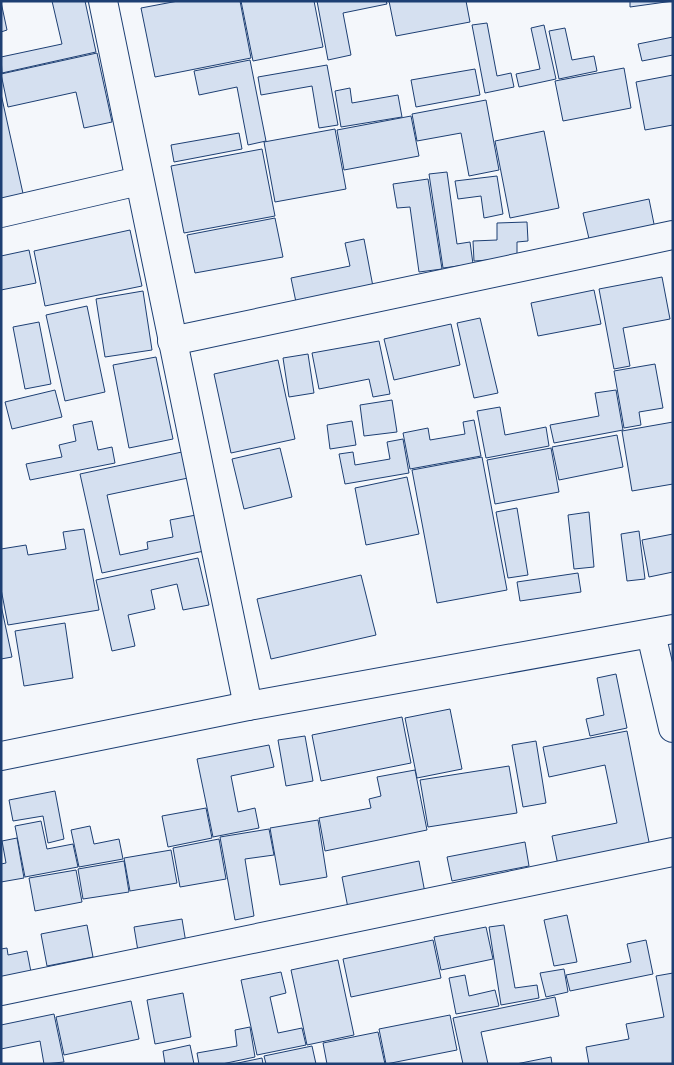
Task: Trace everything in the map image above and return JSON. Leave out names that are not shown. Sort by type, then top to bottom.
[{"type":"street","points":[[103,1],[248,706]]},
{"type":"street","points":[[1,213],[139,181]]},
{"type":"street","points":[[172,341],[673,235]]},
{"type":"street","points":[[1,756],[248,706],[662,632],[673,728]]},
{"type":"street","points":[[1,991],[673,852]]},
{"type":"building","points":[[52,1],[85,1],[96,52],[2,73],[1,57],[62,44]]},
{"type":"building","points":[[178,1],[240,1],[251,58],[155,77],[141,8]]},
{"type":"building","points":[[241,1],[314,1],[323,47],[253,61]]},
{"type":"building","points":[[317,1],[386,1],[387,4],[343,13],[351,55],[328,60]]},
{"type":"building","points":[[389,1],[466,1],[470,22],[396,36]]},
{"type":"building","points":[[630,1],[673,1],[630,7]]},
{"type":"building","points":[[1,2],[7,30],[1,32]]},
{"type":"building","points":[[487,23],[497,76],[511,73],[514,87],[485,93],[472,25]]},
{"type":"building","points":[[544,25],[556,79],[519,87],[516,74],[540,69],[531,28]]},
{"type":"building","points":[[565,28],[572,60],[594,56],[597,71],[559,79],[549,31]]},
{"type":"building","points":[[673,37],[673,55],[642,61],[638,44]]},
{"type":"building","points":[[97,53],[112,122],[84,128],[76,92],[8,107],[1,74]]},
{"type":"building","points":[[250,60],[266,141],[248,145],[237,87],[199,95],[194,71]]},
{"type":"building","points":[[327,65],[338,125],[319,128],[312,86],[261,95],[258,77]]},
{"type":"building","points":[[624,68],[631,108],[563,121],[555,81]]},
{"type":"building","points":[[475,69],[480,95],[416,107],[411,80]]},
{"type":"building","points":[[673,75],[673,125],[645,130],[636,82]]},
{"type":"building","points":[[350,88],[352,103],[398,95],[402,117],[341,127],[335,91]]},
{"type":"building","points":[[1,94],[24,198],[1,203]]},
{"type":"building","points":[[486,100],[499,170],[469,176],[461,133],[417,141],[412,114]]},
{"type":"building","points":[[411,116],[419,156],[344,170],[337,130]]},
{"type":"building","points":[[335,129],[346,189],[275,202],[264,142]]},
{"type":"building","points":[[544,131],[559,208],[510,218],[495,141]]},
{"type":"building","points":[[239,133],[242,149],[174,162],[171,145]]},
{"type":"building","points":[[262,149],[275,216],[184,233],[171,166]]},
{"type":"building","points":[[447,172],[457,244],[470,242],[473,264],[443,268],[429,174]]},
{"type":"building","points":[[497,176],[503,214],[484,218],[481,196],[458,199],[455,181]]},
{"type":"building","points":[[428,179],[442,269],[419,272],[410,207],[397,208],[393,184]]},
{"type":"building","points":[[649,199],[655,229],[590,243],[583,213]]},
{"type":"building","points":[[275,218],[283,257],[195,273],[187,235]]},
{"type":"building","points":[[527,222],[528,241],[517,242],[517,258],[474,261],[473,241],[497,240],[497,223]]},
{"type":"building","points":[[130,230],[142,286],[45,306],[34,251]]},
{"type":"building","points":[[364,239],[374,292],[297,307],[291,278],[350,266],[345,243]]},
{"type":"building","points":[[29,250],[36,283],[1,290],[1,256]]},
{"type":"building","points":[[662,277],[670,319],[623,328],[630,366],[614,369],[599,289]]},
{"type":"building","points":[[594,290],[601,324],[538,336],[531,303]]},
{"type":"building","points":[[143,291],[152,350],[105,357],[96,299]]},
{"type":"building","points":[[87,306],[105,392],[65,401],[46,315]]},
{"type":"building","points":[[480,318],[498,393],[474,398],[457,323]]},
{"type":"building","points":[[39,322],[51,384],[25,389],[13,327]]},
{"type":"building","points":[[451,324],[460,365],[394,380],[384,339]]},
{"type":"building","points":[[379,341],[390,394],[373,397],[369,379],[319,389],[312,353]]},
{"type":"building","points":[[308,354],[314,393],[289,397],[283,358]]},
{"type":"building","points":[[156,357],[173,439],[129,448],[113,365]]},
{"type":"building","points":[[278,360],[295,439],[231,453],[214,374]]},
{"type":"building","points":[[655,364],[663,408],[639,412],[641,425],[624,428],[614,371]]},
{"type":"building","points":[[55,390],[62,417],[12,429],[5,402]]},
{"type":"building","points":[[616,390],[623,430],[554,443],[550,425],[599,416],[595,393]]},
{"type":"building","points":[[392,400],[397,432],[364,436],[360,405]]},
{"type":"building","points":[[500,407],[505,435],[546,427],[549,446],[486,458],[477,411]]},
{"type":"building","points":[[474,420],[481,456],[410,469],[403,433],[428,428],[430,440],[465,434],[463,422]]},
{"type":"building","points":[[92,421],[98,450],[112,447],[115,463],[30,480],[26,464],[62,457],[59,445],[76,441],[73,425]]},
{"type":"building","points":[[352,421],[356,445],[330,449],[327,425]]},
{"type":"building","points":[[673,422],[673,484],[632,491],[622,431]]},
{"type":"building","points":[[617,435],[623,467],[559,480],[552,447]]},
{"type":"building","points":[[403,439],[409,473],[345,484],[339,454],[353,452],[355,465],[390,459],[387,442]]},
{"type":"building","points":[[280,448],[292,497],[244,509],[232,459]]},
{"type":"building","points":[[551,448],[559,492],[495,504],[487,460]]},
{"type":"building","points":[[182,452],[188,478],[107,495],[120,555],[148,549],[147,542],[173,537],[170,520],[196,515],[204,551],[102,573],[80,474]]},
{"type":"building","points":[[482,457],[507,590],[437,603],[412,470]]},
{"type":"building","points":[[407,477],[419,534],[366,545],[355,488]]},
{"type":"building","points":[[517,508],[528,575],[508,578],[496,512]]},
{"type":"building","points":[[589,512],[594,567],[574,569],[568,515]]},
{"type":"building","points":[[84,529],[99,610],[8,625],[1,589],[1,549],[26,545],[28,555],[66,549],[63,532]]},
{"type":"building","points":[[639,531],[645,579],[627,581],[621,534]]},
{"type":"building","points":[[673,534],[673,572],[649,577],[642,540]]},
{"type":"building","points":[[198,558],[209,605],[183,610],[177,584],[151,590],[155,609],[128,615],[135,646],[112,651],[96,580]]},
{"type":"building","points":[[578,573],[581,592],[520,601],[517,582]]},
{"type":"building","points":[[361,575],[376,635],[271,659],[257,599]]},
{"type":"building","points":[[1,605],[12,657],[1,659]]},
{"type":"building","points":[[65,623],[73,678],[24,686],[15,631]]},
{"type":"building","points":[[616,674],[627,728],[590,736],[586,719],[604,715],[597,678]]},
{"type":"building","points":[[450,709],[462,769],[417,778],[405,718]]},
{"type":"building","points":[[402,717],[411,763],[321,781],[312,735]]},
{"type":"building","points":[[627,731],[650,847],[558,865],[552,836],[617,823],[605,765],[549,777],[543,747]]},
{"type":"building","points":[[305,736],[313,781],[286,786],[278,740]]},
{"type":"building","points":[[536,741],[546,803],[523,807],[512,745]]},
{"type":"building","points":[[269,745],[274,767],[231,776],[238,812],[255,808],[259,828],[213,837],[197,759]]},
{"type":"building","points":[[509,766],[517,813],[428,827],[420,780]]},
{"type":"building","points":[[415,770],[427,830],[325,851],[319,818],[371,808],[369,799],[381,796],[377,777]]},
{"type":"building","points":[[55,791],[64,839],[48,843],[43,816],[13,821],[9,800]]},
{"type":"building","points":[[206,808],[212,838],[168,847],[162,816]]},
{"type":"building","points":[[318,820],[327,877],[280,885],[270,828]]},
{"type":"building","points":[[41,821],[47,849],[73,844],[78,867],[25,877],[15,826]]},
{"type":"building","points":[[90,826],[94,844],[119,839],[123,859],[79,867],[71,830]]},
{"type":"building","points":[[269,829],[274,855],[245,859],[254,916],[235,920],[220,837]]},
{"type":"building","points":[[17,838],[24,878],[1,882],[1,864],[6,863],[2,841]]},
{"type":"building","points":[[219,839],[226,879],[180,887],[173,848]]},
{"type":"building","points":[[525,842],[529,866],[452,881],[447,857]]},
{"type":"building","points":[[171,850],[177,883],[130,891],[124,858]]},
{"type":"building","points":[[124,861],[129,892],[83,899],[78,869]]},
{"type":"building","points":[[419,861],[425,893],[348,908],[342,877]]},
{"type":"building","points":[[76,870],[82,902],[35,911],[29,878]]},
{"type":"building","points":[[567,915],[577,962],[554,966],[544,920]]},
{"type":"building","points":[[182,919],[186,943],[138,951],[134,927]]},
{"type":"building","points":[[87,925],[93,957],[47,966],[41,934]]},
{"type":"building","points":[[504,925],[515,988],[537,985],[539,998],[501,1005],[489,927]]},
{"type":"building","points":[[486,927],[493,959],[441,970],[434,937]]},
{"type":"building","points":[[433,940],[441,978],[351,997],[343,959]]},
{"type":"building","points":[[646,940],[653,974],[570,991],[566,975],[631,962],[627,944]]},
{"type":"building","points":[[7,948],[8,955],[27,951],[31,972],[1,978],[1,949]]},
{"type":"building","points":[[338,960],[354,1035],[307,1045],[291,970]]},
{"type":"building","points":[[564,969],[568,992],[546,997],[540,973]]},
{"type":"building","points":[[281,972],[286,993],[270,997],[278,1033],[302,1028],[306,1045],[257,1055],[241,980]]},
{"type":"building","points":[[673,973],[673,1064],[589,1064],[586,1047],[629,1039],[626,1024],[664,1017],[656,976]]},
{"type":"building","points":[[465,975],[469,996],[495,990],[499,1006],[456,1014],[449,978]]},
{"type":"building","points":[[183,993],[191,1037],[155,1044],[147,1000]]},
{"type":"building","points":[[555,997],[559,1016],[481,1032],[488,1064],[463,1064],[453,1018]]},
{"type":"building","points":[[131,1001],[139,1039],[64,1055],[56,1017]]},
{"type":"building","points":[[54,1014],[64,1062],[44,1064],[40,1041],[1,1049],[1,1025]]},
{"type":"building","points":[[450,1015],[457,1050],[386,1064],[379,1029]]},
{"type":"building","points":[[250,1027],[255,1057],[222,1064],[199,1064],[197,1053],[237,1046],[235,1030]]},
{"type":"building","points":[[378,1032],[385,1064],[327,1064],[323,1043]]},
{"type":"building","points":[[190,1045],[194,1064],[165,1064],[163,1051]]},
{"type":"building","points":[[312,1046],[316,1064],[266,1064],[264,1056]]},
{"type":"building","points":[[551,1057],[552,1064],[516,1064]]},
{"type":"building","points":[[262,1058],[263,1064],[233,1064]]}]
